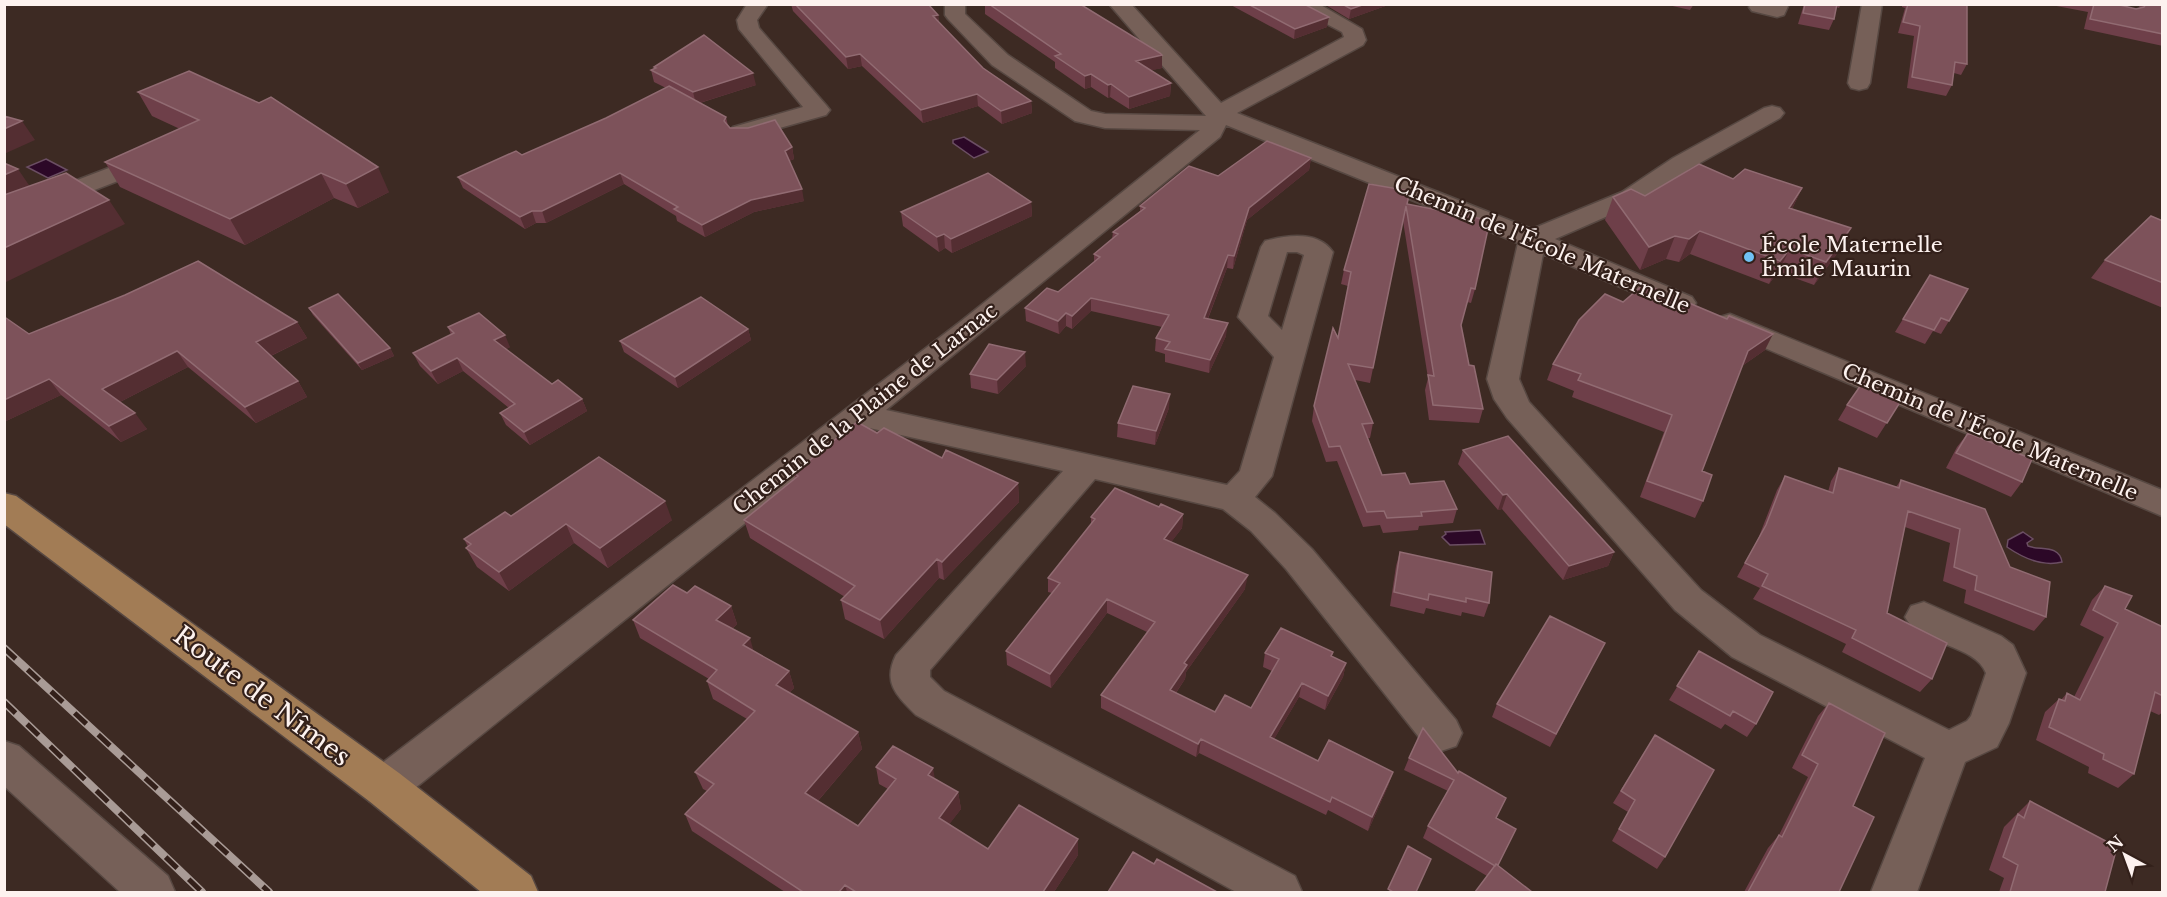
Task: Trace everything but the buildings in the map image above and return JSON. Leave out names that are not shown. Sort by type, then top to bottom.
[{"type":"main road","name":"Route de Nîmes","points":[[4,505],[384,787],[515,892]]},
{"type":"street","points":[[741,132],[818,110],[749,28],[747,20],[758,4]]},
{"type":"street","points":[[955,4],[955,15],[1000,60],[1083,116],[1105,122],[1217,119],[1355,40],[1355,33],[1349,27],[1303,4]]},
{"type":"street","points":[[1119,4],[1217,119]]},
{"type":"street","points":[[1859,83],[1875,51],[1872,4]]},
{"type":"street","points":[[1772,113],[1682,163],[1631,196],[1532,239],[1503,379],[1510,399],[1688,600],[1746,646],[1949,750]]},
{"type":"street","name":"Chemin de l'École Maternelle","points":[[1217,119],[1532,239],[2163,504]]},
{"type":"street","name":"Chemin de la Plaine de Larnac","points":[[384,787],[858,415],[1203,140],[1212,132],[1217,119]]},
{"type":"street","points":[[4,217],[114,174]]},
{"type":"street","points":[[1234,499],[1255,476],[1290,356]]},
{"type":"street","points":[[858,415],[1234,499],[1263,522],[1299,559],[1441,733]]},
{"type":"street","points":[[1088,465],[910,666],[911,684],[930,704],[1279,892]]},
{"type":"street","points":[[1894,892],[1949,750],[1982,734],[1989,723],[2006,673],[1999,656],[1987,647],[1924,617]]},
{"type":"street","points":[[4,759],[152,892]]},
{"type":"shaded area","points":[[964,137],[988,152],[974,158],[953,143],[953,140]]},
{"type":"shaded area","points":[[46,159],[67,170],[48,178],[27,167]]},
{"type":"shaded area","points":[[1480,530],[1485,544],[1450,545],[1442,537],[1446,534],[1445,532]]},
{"type":"shaded area","points":[[2023,532],[2033,539],[2027,543],[2028,546],[2053,550],[2060,556],[2062,562],[2048,563],[2033,560],[2007,547],[2008,540]]},
{"type":"railway","points":[[4,648],[269,892]]},
{"type":"railway","points":[[4,702],[202,892]]},
{"type":"place","name":"École Maternelle Émile Maurin","points":[[1749,257]]}]
